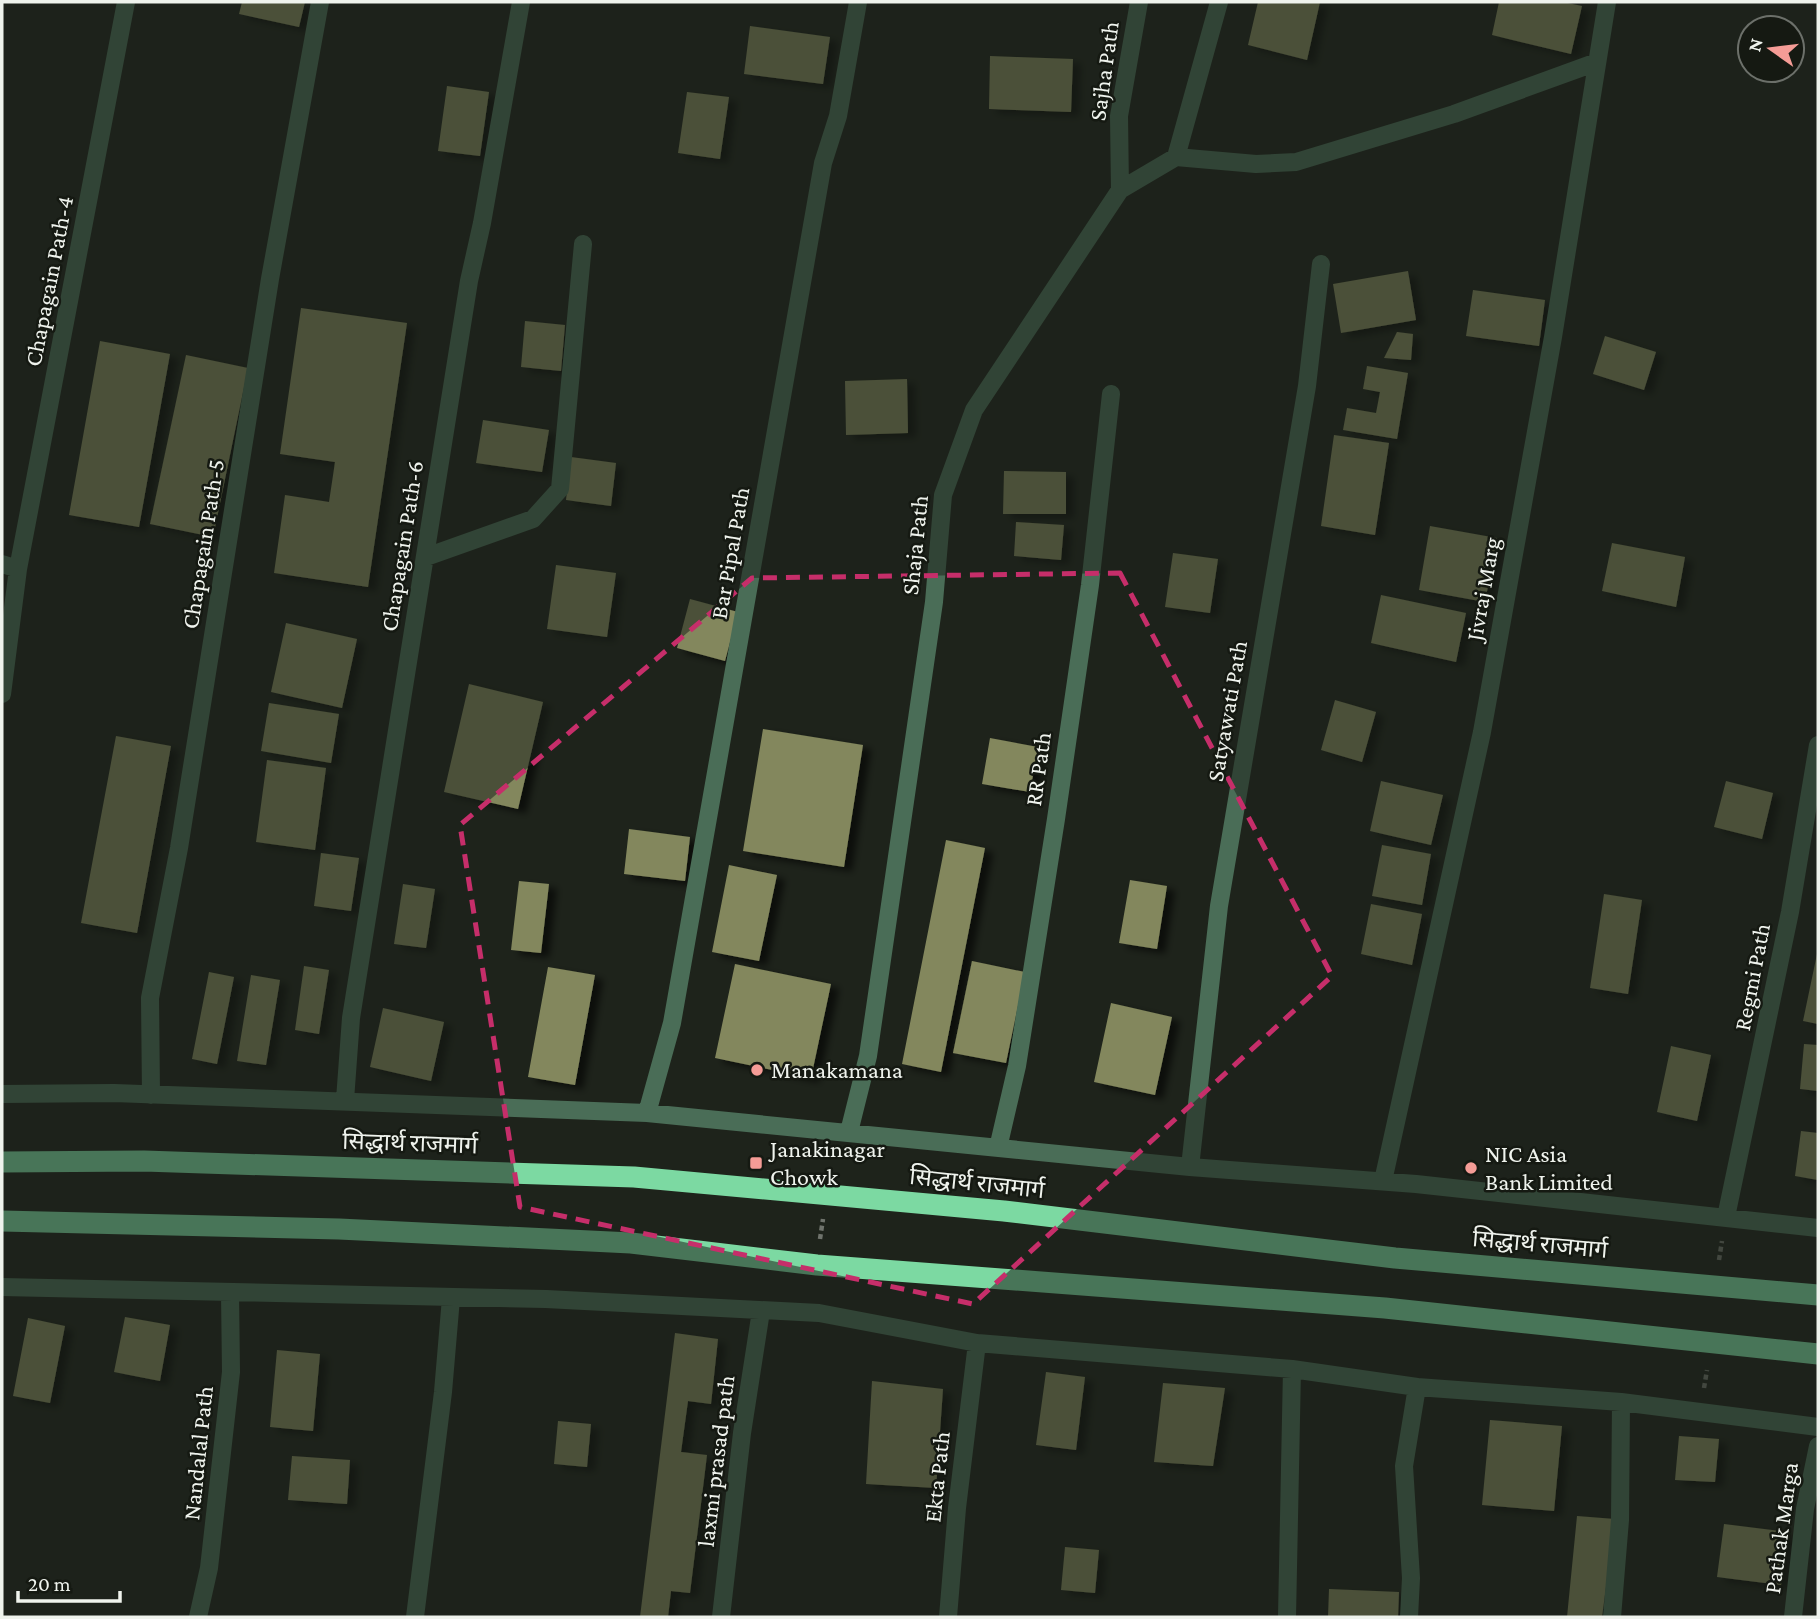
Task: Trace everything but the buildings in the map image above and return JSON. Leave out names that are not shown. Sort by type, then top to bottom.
[{"type":"highway","name":"सिद्धार्थ राजमार्ग","points":[[2,1162],[144,1161],[634,1177],[1004,1211],[1395,1258],[1818,1295]]},
{"type":"highway","points":[[2,1221],[339,1229],[631,1244],[817,1265],[1385,1308],[1818,1354]]},
{"type":"street","name":"Chapagain Path-4","points":[[2,694],[10,566],[126,2]]},
{"type":"street","name":"Chapagain Path-5","points":[[150,1095],[150,998],[178,848],[270,279],[320,2]]},
{"type":"street","name":"Chapagain Path-6","points":[[345,1100],[351,1018],[469,281],[521,2]]},
{"type":"street","name":"Bar Pipal Path","points":[[647,1113],[672,1023],[823,163],[838,116],[858,2]]},
{"type":"street","name":"Sajha Path","points":[[1120,190],[1119,116],[1139,2]]},
{"type":"street","points":[[1219,2],[1176,157],[1256,164],[1296,162],[1454,114],[1597,62]]},
{"type":"street","name":"Jivraj Marg","points":[[1384,1181],[1482,732],[1553,337],[1607,2]]},
{"type":"street","name":"Shaja Path","points":[[849,1132],[868,1056],[934,601],[943,495],[974,410],[1120,190],[1176,157]]},
{"type":"street","points":[[426,557],[533,519],[560,489],[583,244]]},
{"type":"street","name":"Satyawati Path","points":[[1190,1167],[1219,906],[1307,386],[1321,264]]},
{"type":"street","name":"RR Path","points":[[998,1148],[1017,1066],[1058,805],[1090,585],[1111,394]]},
{"type":"street","name":"Regmi Path","points":[[1726,1217],[1790,912],[1818,745]]},
{"type":"street","points":[[2,1094],[345,1100],[647,1113],[1190,1167],[1384,1181],[1818,1228]]},
{"type":"street","points":[[2,1287],[547,1299],[819,1312],[977,1343],[1292,1369],[1417,1387],[1621,1402],[1818,1427]]},
{"type":"street","name":"Nandalal Path","points":[[198,1617],[209,1568],[232,1372],[230,1293]]},
{"type":"street","points":[[415,1617],[443,1392],[451,1298]]},
{"type":"street","name":"laxmi prasad path","points":[[721,1617],[742,1433],[761,1311]]},
{"type":"street","name":"Ekta Path","points":[[948,1617],[957,1508],[977,1343]]},
{"type":"street","points":[[1287,1617],[1292,1369]]},
{"type":"street","points":[[1409,1617],[1411,1578],[1404,1466],[1417,1387]]},
{"type":"street","points":[[1612,1617],[1620,1520],[1621,1402]]},
{"type":"street","name":"Pathak Marga","points":[[1793,1617],[1805,1509],[1818,1446]]},
{"type":"highlighted area","points":[[1120,573],[1332,976],[973,1304],[520,1207],[460,825],[752,578]]},
{"type":"place","name":"Manakamana","points":[[757,1070]]},
{"type":"place","name":"Janakinagar Chowk","points":[[756,1163]]},
{"type":"place","name":"NIC Asia Bank Limited","points":[[1471,1168]]}]
